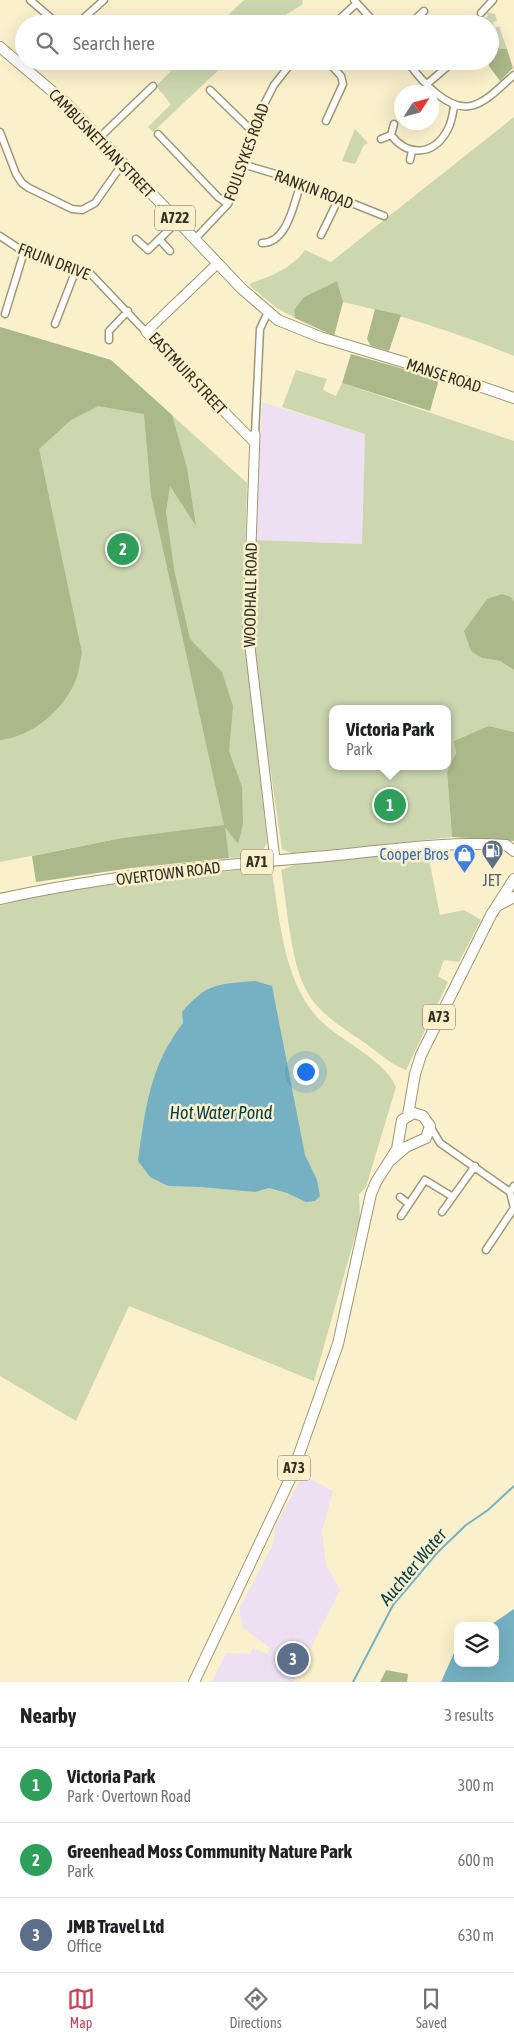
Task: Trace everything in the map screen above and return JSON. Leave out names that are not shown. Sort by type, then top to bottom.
[{"type":"main road","name":"CAMBUSNETHAN STREET","points":[[0,47],[15,59]]},
{"type":"main road","name":"CAMBUSNETHAN STREET","points":[[28,70],[49,87],[218,263],[268,312],[298,330],[373,352]]},
{"type":"main road","name":"MANSE ROAD","points":[[373,352],[514,398]]},
{"type":"main road","name":"OVERTOWN ROAD","points":[[0,899],[137,875],[440,844],[506,845],[514,851]]},
{"type":"main road","name":"A73","points":[[413,1088],[421,1055],[496,906],[514,879]]},
{"type":"main road","points":[[496,906],[514,897]]},
{"type":"main road","points":[[413,1088],[414,1100],[419,1114]]},
{"type":"main road","points":[[391,1160],[400,1142],[401,1124],[408,1115],[413,1088]]},
{"type":"main road","points":[[391,1160],[429,1134],[430,1126],[426,1118],[419,1114],[408,1115]]},
{"type":"main road","points":[[401,1132],[408,1141],[418,1142]]},
{"type":"main road","name":"A73","points":[[194,1682],[290,1477],[338,1344],[360,1242],[376,1182],[391,1160]]},
{"type":"street","points":[[30,0],[48,15]]},
{"type":"street","points":[[87,15],[104,0]]},
{"type":"street","points":[[481,13],[493,0]]},
{"type":"street","points":[[343,15],[356,2],[368,15]]},
{"type":"street","points":[[420,15],[424,11]]},
{"type":"street","name":"FOULSYKES ROAD","points":[[195,239],[228,204],[251,130],[274,85],[286,70]]},
{"type":"street","points":[[326,121],[343,84],[341,76],[335,70]]},
{"type":"street","points":[[415,70],[427,84],[454,106],[468,107],[480,103],[514,75]]},
{"type":"street","points":[[427,84],[443,70]]},
{"type":"street","points":[[99,138],[153,86]]},
{"type":"street","points":[[210,90],[251,130]]},
{"type":"street","points":[[391,135],[400,145],[412,151],[422,151],[442,137],[448,129],[454,106]]},
{"type":"street","points":[[391,135],[394,124]]},
{"type":"street","points":[[0,132],[16,174],[22,183],[72,209],[82,210],[95,203],[122,163]]},
{"type":"street","points":[[158,134],[218,197],[228,204]]},
{"type":"street","points":[[381,139],[391,135]]},
{"type":"street","points":[[410,160],[412,151]]},
{"type":"street","name":"RANKIN ROAD","points":[[242,164],[275,173],[384,216]]},
{"type":"street","points":[[262,243],[271,242],[284,230],[300,183]]},
{"type":"street","points":[[321,235],[339,198]]},
{"type":"street","points":[[136,239],[148,250],[178,221]]},
{"type":"street","name":"FRUIN DRIVE","points":[[0,236],[24,252],[46,260],[77,267],[94,275],[146,332]]},
{"type":"street","points":[[159,239],[170,251]]},
{"type":"street","points":[[4,314],[24,252]]},
{"type":"street","name":"EASTMUIR STREET","points":[[218,263],[146,332],[254,438]]},
{"type":"street","points":[[55,324],[77,267]]},
{"type":"street","points":[[109,340],[109,331],[128,311]]},
{"type":"street","name":"WOODHALL ROAD","points":[[268,312],[260,329],[254,438],[248,630],[275,860]]},
{"type":"street","points":[[430,1126],[440,1142],[510,1192],[514,1208],[486,1250]]},
{"type":"street","points":[[418,1142],[440,1142]]},
{"type":"street","points":[[442,1212],[475,1166]]},
{"type":"street","points":[[402,1216],[426,1180],[453,1197]]},
{"type":"street","points":[[510,1192],[514,1186]]},
{"type":"street","points":[[400,1196],[409,1204]]},
{"type":"shaded area","points":[[262,402],[365,434],[363,544],[256,540]]},
{"type":"shaded area","points":[[303,1475],[333,1491],[322,1531],[326,1565],[340,1590],[293,1682],[212,1682],[226,1653],[250,1654],[253,1648],[267,1654],[270,1648],[243,1628],[239,1609],[273,1544],[276,1525]]},
{"type":"green space","points":[[244,0],[302,0],[303,4],[285,15],[228,15]]},
{"type":"green space","points":[[499,26],[507,49],[499,49]]},
{"type":"green space","points":[[499,49],[507,49],[513,68],[500,81],[492,70],[499,70]]},
{"type":"green space","points":[[172,70],[218,70],[153,132],[148,127],[171,104],[156,86]]},
{"type":"green space","points":[[514,117],[514,356],[430,325],[343,302],[337,281],[304,297],[294,310],[295,318],[277,308],[250,286],[251,283],[288,267],[305,250],[331,262]]},
{"type":"green space","points":[[355,129],[368,143],[364,145],[355,164],[342,161]]},
{"type":"green space","points":[[337,281],[343,302],[334,336],[295,318],[294,310],[304,297]]},
{"type":"green space","points":[[375,309],[401,315],[389,351],[371,346],[367,339]]},
{"type":"green space","points":[[0,327],[111,360],[247,483],[243,616],[267,842],[265,847],[257,854],[247,857],[229,858],[224,826],[122,838],[0,862]]},
{"type":"green space","points":[[0,327],[111,360],[172,415],[187,468],[196,526],[170,486],[166,512],[174,569],[190,639],[222,672],[233,706],[229,751],[242,787],[243,824],[238,844],[225,827],[229,858],[131,868],[36,882],[32,856],[122,838],[224,825],[151,495],[144,414],[98,406],[71,420],[39,449],[82,653],[76,680],[55,711],[36,727],[12,738],[0,740]]},
{"type":"green space","points":[[351,354],[439,379],[430,411],[342,383]]},
{"type":"green space","points":[[296,370],[327,379],[323,390],[336,396],[342,383],[514,441],[514,602],[510,597],[487,599],[465,631],[482,658],[500,661],[514,670],[514,732],[489,726],[456,753],[451,764],[451,705],[329,705],[329,770],[448,770],[447,773],[452,837],[294,854],[282,849],[256,672],[252,613],[256,540],[362,544],[365,434],[282,407]]},
{"type":"green space","points":[[502,594],[511,597],[514,602],[514,670],[500,661],[482,658],[471,651],[464,631],[487,599]]},
{"type":"green space","points":[[489,726],[514,732],[514,841],[452,837],[447,772],[451,770],[451,764],[456,753],[454,741]]},
{"type":"green space","points":[[427,849],[440,915],[464,910],[481,920],[459,962],[444,960],[438,976],[448,982],[406,1070],[400,1068],[340,1026],[317,1006],[306,990],[296,963],[281,870],[294,865]]},
{"type":"green space","points":[[271,867],[284,945],[296,983],[305,1000],[325,1025],[371,1058],[390,1077],[396,1087],[366,1187],[359,1194],[360,1219],[314,1381],[129,1306],[76,1421],[0,1376],[0,903],[114,883]]},
{"type":"green space","points":[[386,1670],[408,1674],[407,1682],[380,1682]]},
{"type":"water","name":"Hot Water Pond","points":[[255,981],[272,986],[305,1155],[317,1180],[320,1196],[315,1201],[306,1202],[287,1193],[269,1188],[255,1192],[168,1186],[150,1177],[138,1161],[143,1124],[156,1072],[163,1055],[183,1023],[182,1012],[206,990],[222,984]]},
{"type":"water","points":[[514,1609],[514,1682],[441,1682],[454,1653],[454,1667],[499,1667],[499,1622],[495,1622]]},
{"type":"waterway","name":"Auchter Water","points":[[353,1682],[393,1605],[438,1552],[466,1525],[488,1510],[514,1486]]},
{"type":"place","name":"Greenhead Moss Community Nature Park","points":[[123,549]]},
{"type":"place","name":"Victoria Park","points":[[390,805]]},
{"type":"place","name":"JET","points":[[492,870]]},
{"type":"place","name":"Cooper Bros","points":[[465,873]]},
{"type":"place","name":"JMB Travel Ltd","points":[[293,1659]]}]
